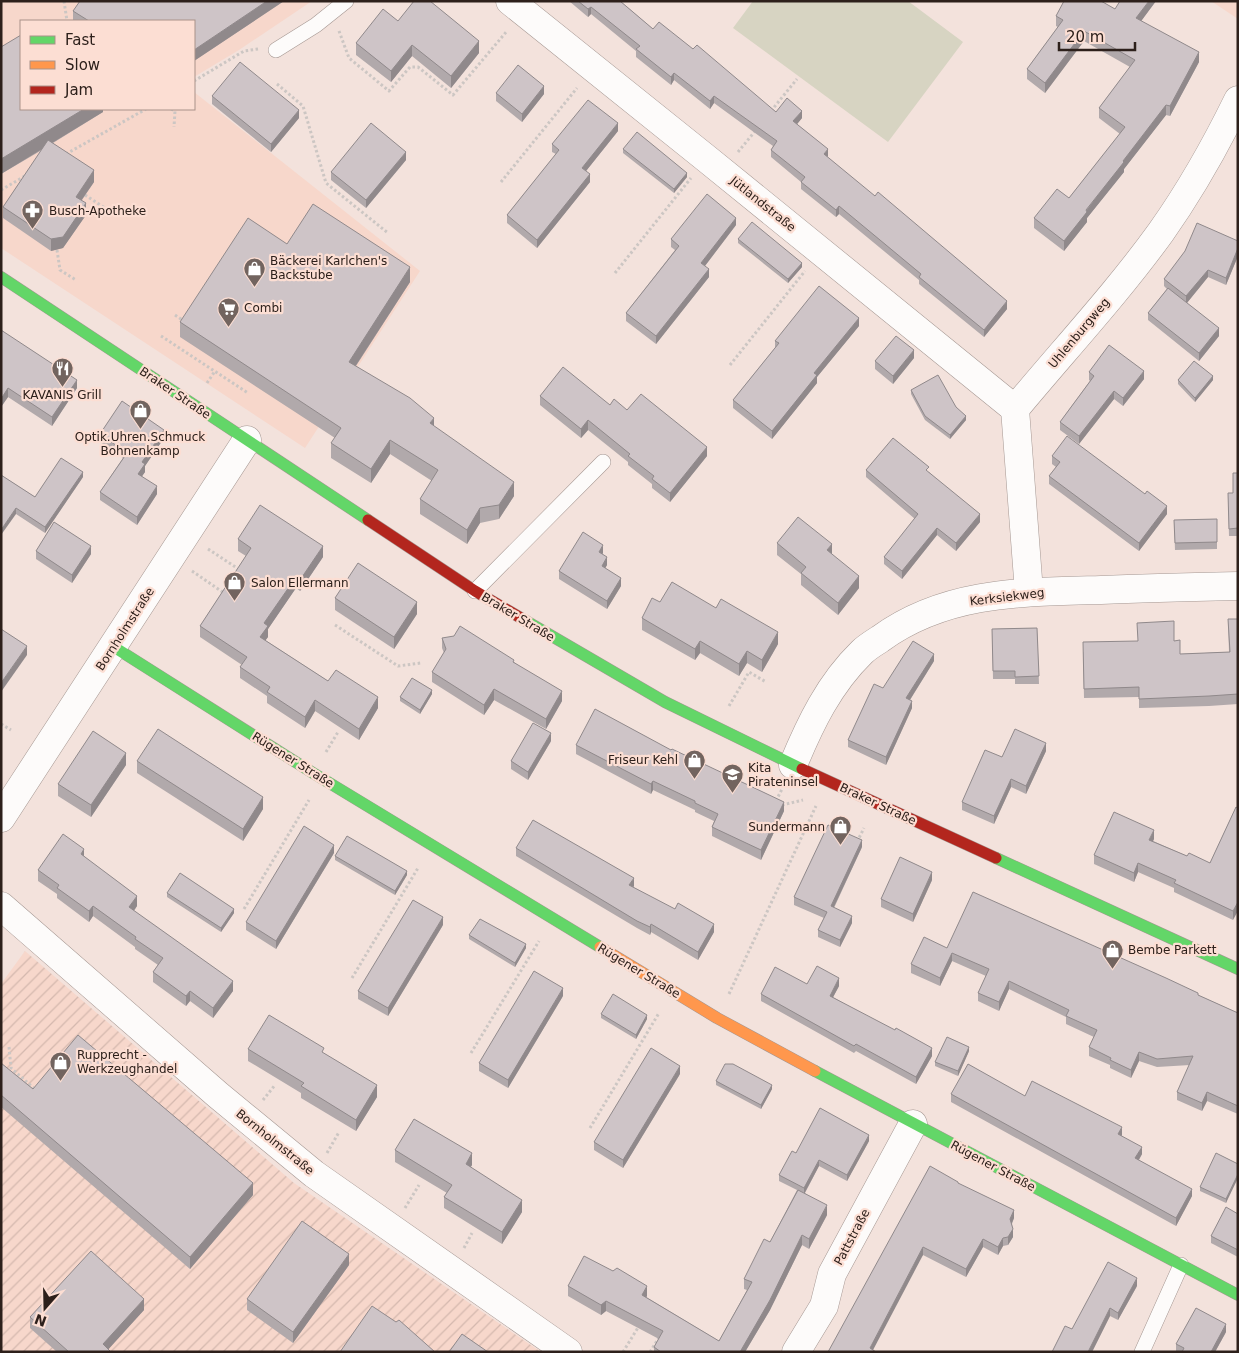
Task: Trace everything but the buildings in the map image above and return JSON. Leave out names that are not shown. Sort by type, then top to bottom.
[{"type":"main road","name":"Braker Straße","points":[[1,277],[475,591],[665,702],[793,765],[1238,969]]},
{"type":"main road","name":"Rügener Straße","points":[[114,647],[431,846],[717,1018],[913,1124],[1238,1295]]},
{"type":"street","name":"Jütlandstraße","points":[[516,6],[1015,409]]},
{"type":"street","name":"Uhlenburgweg","points":[[1015,409],[1132,269],[1160,232],[1195,177],[1238,100]]},
{"type":"street","points":[[1015,409],[1029,592]]},
{"type":"street","name":"Bornholmstraße","points":[[1,818],[247,440]]},
{"type":"street","name":"Kerksiekweg","points":[[793,765],[816,713],[825,698],[862,652],[899,625],[944,606],[984,597],[1029,592],[1238,586]]},
{"type":"street","name":"Bornholmstraße","points":[[1,906],[218,1095],[314,1174],[568,1352]]},
{"type":"street","name":"Pattstraße","points":[[796,1352],[824,1306],[832,1274],[913,1124]]},
{"type":"lane","points":[[276,50],[316,25],[346,1]]},
{"type":"lane","name":"Braker Straße","points":[[475,591],[603,462]]},
{"type":"lane","points":[[1142,1352],[1181,1265]]},
{"type":"path","points":[[64,1],[67,20]]},
{"type":"path","points":[[332,12],[349,58],[390,91],[410,67],[418,67],[453,95],[516,6]]},
{"type":"path","points":[[195,80],[244,51],[276,50]]},
{"type":"path","points":[[501,182],[593,68]]},
{"type":"path","points":[[766,117],[797,79]]},
{"type":"path","points":[[277,84],[303,106],[326,183],[388,233]]},
{"type":"path","points":[[61,156],[144,110]]},
{"type":"path","points":[[173,110],[175,111],[174,126]]},
{"type":"path","points":[[615,273],[715,165],[760,125]]},
{"type":"path","points":[[1,190],[27,176]]},
{"type":"path","points":[[85,195],[117,216]]},
{"type":"path","points":[[57,250],[60,270],[76,280]]},
{"type":"path","points":[[730,365],[821,252]]},
{"type":"path","points":[[175,315],[188,324]]},
{"type":"path","points":[[161,336],[248,393]]},
{"type":"path","points":[[186,534],[244,572]]},
{"type":"path","points":[[171,558],[224,593]]},
{"type":"path","points":[[335,626],[398,666],[421,663]]},
{"type":"path","points":[[717,728],[749,672],[766,682]]},
{"type":"path","points":[[1,724],[11,730]]},
{"type":"path","points":[[733,787],[741,770]]},
{"type":"path","points":[[244,909],[322,778]]},
{"type":"path","points":[[782,789],[774,806],[803,800]]},
{"type":"path","points":[[717,1018],[816,806]]},
{"type":"path","points":[[856,845],[864,828]]},
{"type":"path","points":[[352,978],[431,846]]},
{"type":"path","points":[[471,1054],[552,919]]},
{"type":"path","points":[[590,1128],[672,991]]},
{"type":"path","points":[[10,1047],[11,1068],[39,1093]]},
{"type":"path","points":[[623,1352],[642,1321]]},
{"type":"path","points":[[650,1352],[661,1333]]},
{"type":"shaded area","points":[[1,1],[312,1],[239,50],[195,76],[195,20],[20,20],[20,110],[195,110],[195,93],[420,271],[305,448],[1,248]]},
{"type":"shaded area","points":[[753,1],[908,1],[963,42],[888,142],[733,28]]},
{"type":"shaded area","points":[[1211,1],[1238,1],[1238,19]]},
{"type":"shaded area","points":[[25,951],[294,1183],[541,1352],[1,1352],[1,984]]},
{"type":"traffic: fast","points":[[1,277],[368,520]]},
{"type":"traffic: fast","points":[[526,621],[665,702],[802,769]]},
{"type":"traffic: fast","points":[[114,647],[313,773],[600,947]]},
{"type":"traffic: fast","points":[[996,858],[1238,969]]},
{"type":"traffic: fast","points":[[815,1071],[1238,1295]]},
{"type":"traffic: slow","points":[[600,947],[717,1018],[815,1071]]},
{"type":"traffic: jam","points":[[368,520],[475,591],[526,621]]},
{"type":"traffic: jam","points":[[802,769],[996,858]]},
{"type":"place","name":"Busch-Apotheke","points":[[33,230]]},
{"type":"place","name":"Bäckerei Karlchen's Backstube","points":[[254,287]]},
{"type":"place","name":"Combi","points":[[228,327]]},
{"type":"place","name":"KAVANIS Grill","points":[[62,387]]},
{"type":"place","name":"Optik.Uhren.Schmuck Bohnenkamp","points":[[140,429]]},
{"type":"place","name":"Salon Ellermann","points":[[235,602]]},
{"type":"place","name":"Friseur Kehl","points":[[694,779]]},
{"type":"place","name":"Kita Pirateninsel","points":[[732,794]]},
{"type":"place","name":"Sundermann","points":[[841,846]]},
{"type":"place","name":"Bembe Parkett","points":[[1112,969]]},
{"type":"place","name":"Rupprecht - Werkzeughandel","points":[[61,1081]]}]
